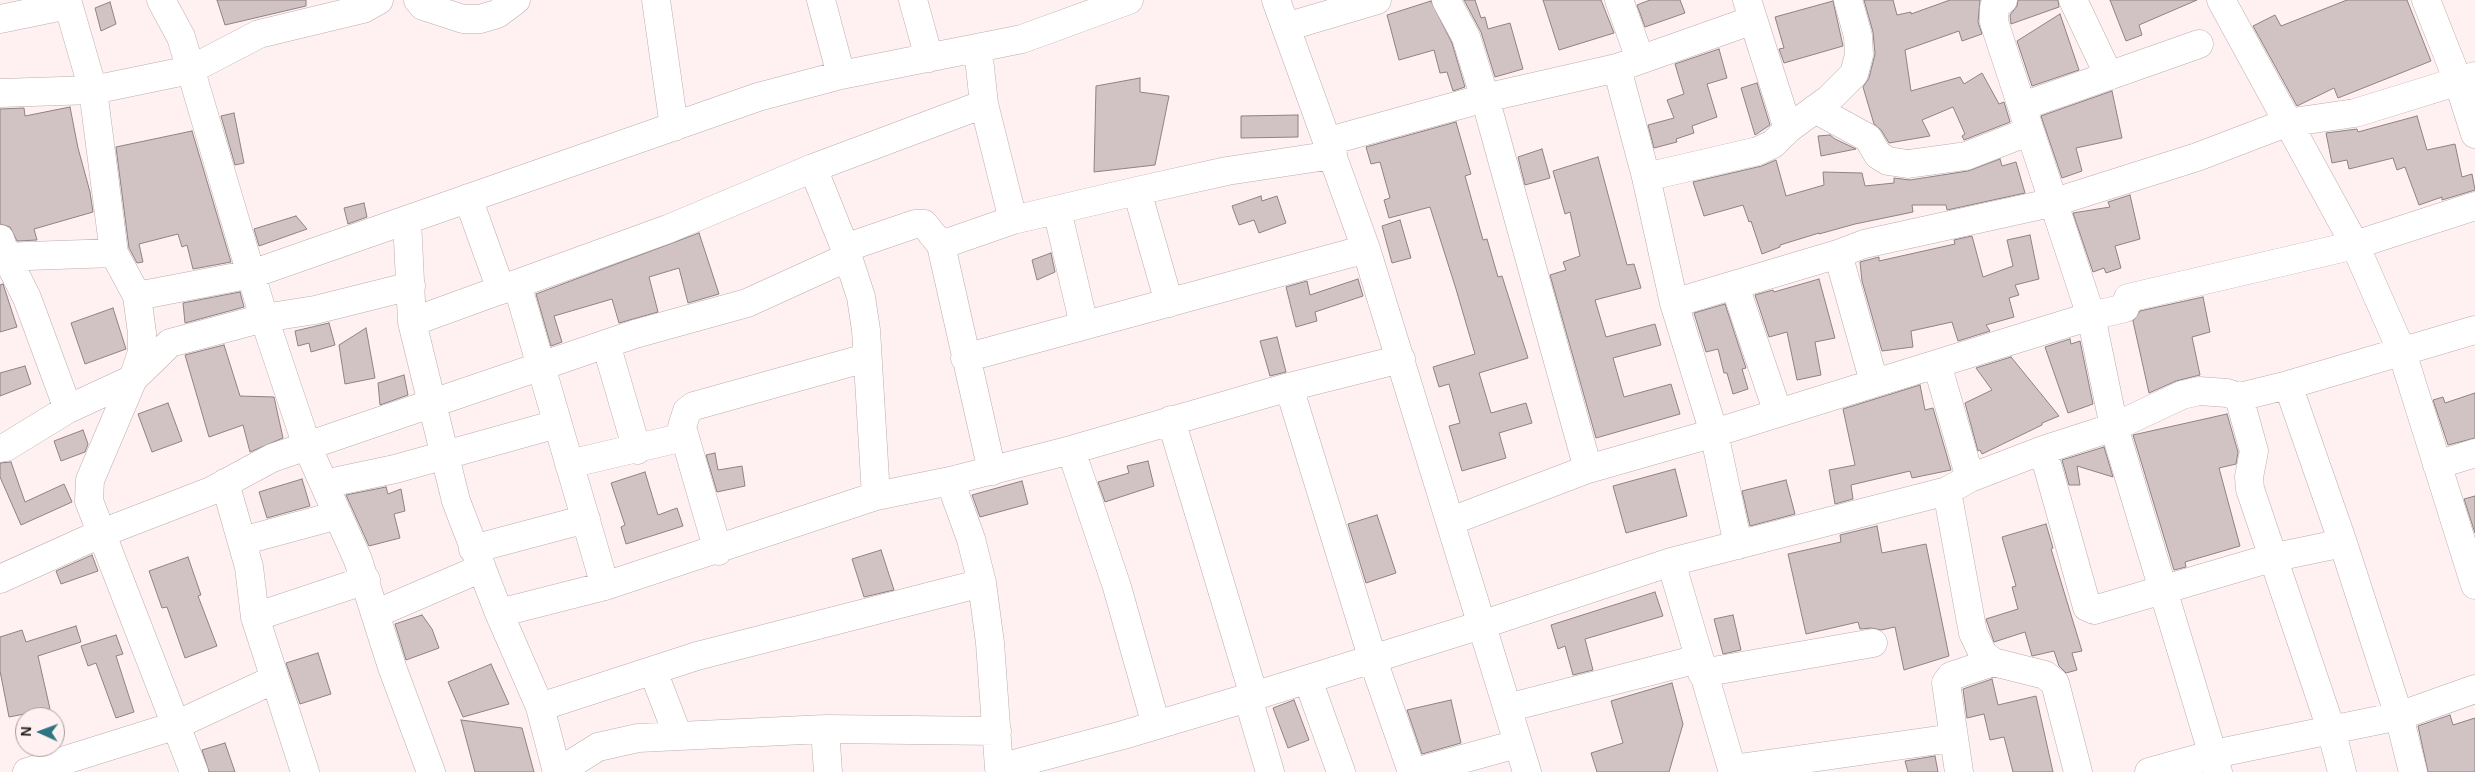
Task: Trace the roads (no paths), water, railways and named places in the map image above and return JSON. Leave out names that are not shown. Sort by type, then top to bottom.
[{"type":"street","points":[[160,0],[182,37],[190,70],[264,318],[307,446],[366,580],[375,614],[431,772]]},
{"type":"street","points":[[0,94],[93,90],[190,70],[259,34],[363,9],[379,0]]},
{"type":"street","points":[[418,0],[422,6],[455,16],[480,19],[497,14],[516,0]]},
{"type":"street","points":[[656,0],[674,127]]},
{"type":"street","points":[[821,0],[841,75]]},
{"type":"street","points":[[913,0],[928,58]]},
{"type":"street","points":[[138,296],[252,274],[758,97],[841,75],[1022,39],[1129,0]]},
{"type":"street","points":[[1276,0],[1366,248],[1526,772]]},
{"type":"street","points":[[1286,26],[1378,0]]},
{"type":"street","points":[[1446,0],[1466,38],[1485,98],[1588,469]]},
{"type":"street","points":[[1619,0],[1646,178],[1674,303],[1714,433],[1738,545]]},
{"type":"street","points":[[1646,178],[1758,151],[1773,144],[1788,129],[1815,109],[1854,74],[1858,62],[1858,36],[1848,0]]},
{"type":"street","points":[[2003,0],[1994,7],[1994,22],[2055,202],[2091,316],[2114,426],[2216,763]]},
{"type":"street","points":[[2073,0],[2109,76]]},
{"type":"street","points":[[2221,0],[2354,244],[2402,352],[2474,575]]},
{"type":"street","points":[[2426,0],[2466,78],[2475,134]]},
{"type":"street","points":[[0,19],[67,2],[93,90],[114,253],[138,296],[142,352],[133,379],[90,480],[89,502],[174,726],[194,772]]},
{"type":"street","points":[[941,245],[1013,220],[1331,148],[1485,98],[1629,63],[1750,10],[1788,129]]},
{"type":"street","points":[[1815,109],[1868,138],[1878,155],[1888,161],[1908,164],[1966,156],[2027,119],[2109,76],[2199,44]]},
{"type":"street","points":[[978,49],[984,104],[1013,220]]},
{"type":"street","points":[[1674,303],[1736,286],[1864,244],[2055,202],[2197,157],[2286,122],[2355,113],[2466,78]]},
{"type":"street","points":[[412,322],[668,229],[813,168],[984,104]]},
{"type":"street","points":[[813,168],[847,252],[861,297],[866,330],[866,358],[876,496]]},
{"type":"street","points":[[1137,191],[1169,303]]},
{"type":"street","points":[[468,198],[509,287],[541,366],[605,586]]},
{"type":"street","points":[[1451,522],[1588,469],[1714,433],[2091,316],[2125,308],[2128,298],[2354,244],[2475,206]]},
{"type":"street","points":[[1057,210],[1084,325]]},
{"type":"street","points":[[407,220],[412,322],[456,501],[499,613],[540,707],[558,772],[598,747],[638,738],[825,729],[997,731]]},
{"type":"street","points":[[0,579],[102,533],[212,491],[272,458],[606,344],[746,303],[847,252],[915,224],[924,224],[941,245],[992,471]]},
{"type":"street","points":[[966,358],[1366,248]]},
{"type":"street","points":[[68,409],[27,298],[2,251],[114,253]]},
{"type":"street","points":[[1838,254],[1874,382]]},
{"type":"street","points":[[0,448],[6,447],[68,409],[133,379],[170,343],[264,318],[315,310],[410,286]]},
{"type":"street","points":[[1736,286],[1778,413]]},
{"type":"street","points":[[950,481],[971,539],[982,583],[990,643],[1000,770],[1373,660],[1671,562],[1959,484],[2044,450],[2114,426],[2182,395],[2199,391],[2227,393],[2239,397],[2288,385],[2475,330]]},
{"type":"street","points":[[606,344],[637,450]]},
{"type":"street","points":[[718,551],[684,437],[683,420],[687,411],[694,406],[866,358]]},
{"type":"street","points":[[499,613],[605,586],[718,551],[776,528],[876,496],[992,471],[1289,387],[1401,359]]},
{"type":"street","points":[[1937,364],[1959,484],[1973,633],[1983,654],[1993,662],[2044,675],[2055,683],[2078,772]]},
{"type":"street","points":[[2288,385],[2343,543],[2399,716],[2413,772]]},
{"type":"street","points":[[1289,387],[1373,660],[1414,772],[1517,744]]},
{"type":"street","points":[[2239,397],[2254,452],[2249,477],[2250,489],[2271,558],[2331,729],[2342,772]]},
{"type":"street","points":[[1171,420],[1251,697],[1270,772]]},
{"type":"street","points":[[324,484],[445,455],[558,424]]},
{"type":"street","points":[[569,464],[637,450],[684,437]]},
{"type":"street","points":[[1071,450],[1116,587],[1156,725]]},
{"type":"street","points":[[2044,450],[2087,607],[2094,610],[2271,558],[2343,543]]},
{"type":"street","points":[[2438,465],[2475,453]]},
{"type":"street","points":[[226,483],[249,566],[255,617],[304,772]]},
{"type":"street","points":[[242,541],[338,515]]},
{"type":"street","points":[[375,614],[478,558],[586,519]]},
{"type":"street","points":[[1671,562],[1729,771],[1855,762],[1953,738]]},
{"type":"street","points":[[255,617],[366,580]]},
{"type":"street","points":[[540,707],[653,670],[746,643],[982,583]]},
{"type":"street","points":[[1507,708],[1700,666],[1873,643]]},
{"type":"street","points":[[1959,772],[1946,683],[1951,676],[1993,662]]},
{"type":"street","points":[[653,670],[678,736]]},
{"type":"street","points":[[27,772],[81,764],[174,726],[275,679]]},
{"type":"street","points":[[1308,680],[1341,772]]},
{"type":"street","points":[[2149,772],[2216,763],[2331,729],[2399,716],[2475,689]]},
{"type":"street","points":[[825,729],[828,772]]}]
